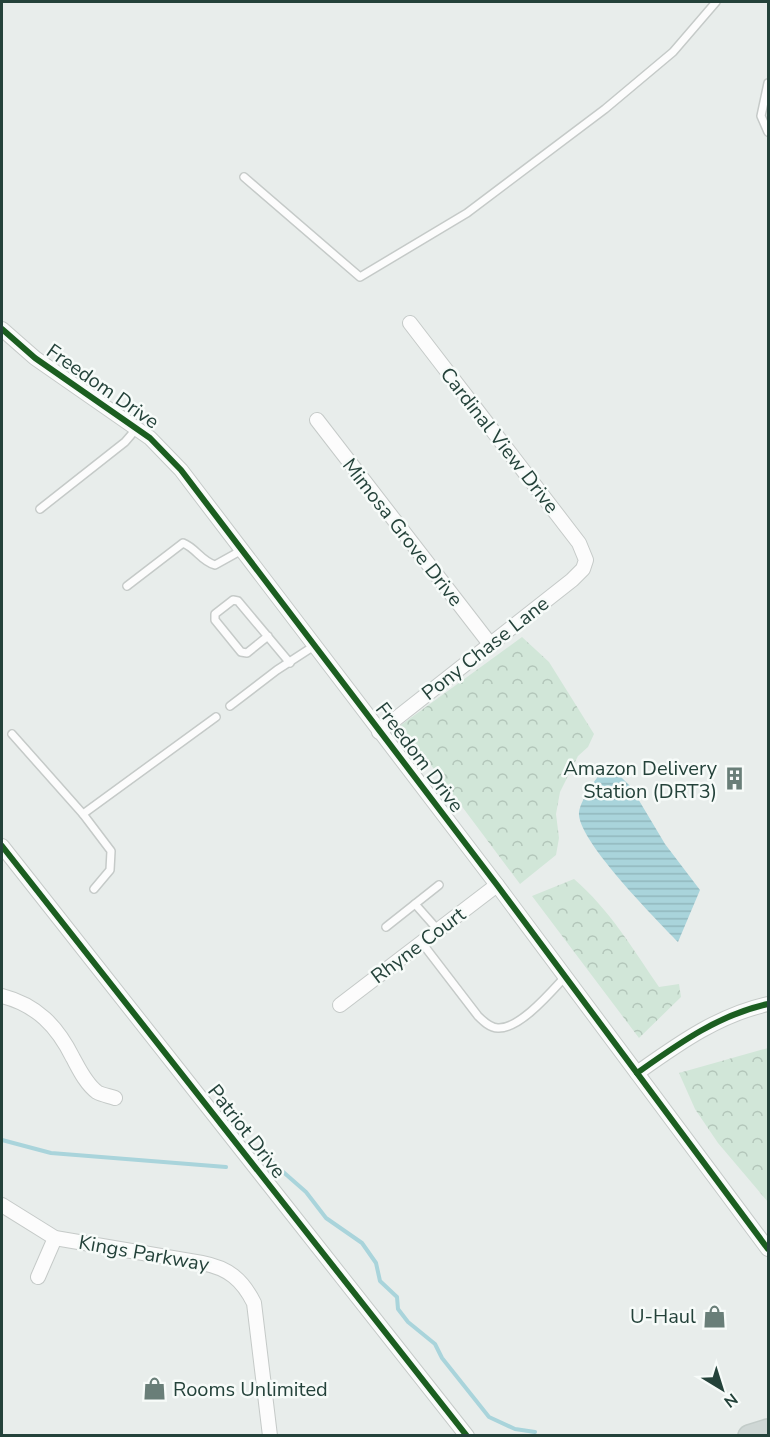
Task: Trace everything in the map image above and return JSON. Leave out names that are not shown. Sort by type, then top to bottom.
[{"type":"main road","points":[[749,1436],[768,1430]]},
{"type":"street","name":"Cardinal View Drive","points":[[410,323],[579,543],[586,560]]},
{"type":"street","name":"Freedom Drive","points":[[2,329],[35,358],[137,428],[181,470],[497,885],[768,1249]]},
{"type":"street","name":"Mimosa Grove Drive","points":[[317,420],[490,644]]},
{"type":"street","name":"Pony Chase Lane","points":[[379,732],[572,580],[583,569],[586,560]]},
{"type":"street","name":"Patriot Drive","points":[[2,846],[467,1436]]},
{"type":"street","name":"Rhyne Court","points":[[340,1005],[497,885]]},
{"type":"street","points":[[2,996],[32,1008],[46,1018],[58,1031],[81,1074],[97,1092],[115,1098]]},
{"type":"street","points":[[637,1073],[697,1032],[745,1009],[768,1004]]},
{"type":"street","name":"Kings Parkway","points":[[2,1205],[55,1238],[219,1266],[234,1275],[246,1288],[254,1303],[270,1436]]},
{"type":"street","points":[[38,1277],[55,1238]]},
{"type":"lane","points":[[243,177],[360,277],[467,213],[605,109],[673,52],[716,2]]},
{"type":"lane","points":[[768,83],[761,116],[768,132]]},
{"type":"lane","points":[[40,509],[125,442],[137,428]]},
{"type":"lane","points":[[127,586],[183,543],[191,546],[205,562],[215,565],[242,550]]},
{"type":"lane","points":[[268,636],[247,653],[241,652],[215,620],[215,614],[233,600],[238,601],[268,636],[290,663]]},
{"type":"lane","points":[[230,706],[314,646]]},
{"type":"lane","points":[[83,814],[216,717]]},
{"type":"lane","points":[[12,735],[83,814],[111,851],[110,870],[94,889]]},
{"type":"lane","points":[[386,927],[439,885]]},
{"type":"lane","points":[[415,904],[438,930]]},
{"type":"lane","points":[[422,943],[478,1016],[498,1028],[513,1023],[534,1008],[566,977]]},
{"type":"green space","points":[[522,637],[549,662],[594,734],[588,747],[578,756],[560,792],[556,814],[559,838],[556,855],[520,884],[401,725]]},
{"type":"green space","points":[[574,879],[609,916],[659,987],[679,984],[681,997],[639,1038],[532,896]]},
{"type":"green space","points":[[768,1048],[768,1202],[718,1143],[695,1109],[679,1073]]},
{"type":"water","points":[[608,764],[631,787],[665,844],[700,890],[678,942],[605,862],[583,828],[579,815],[582,803]]},
{"type":"waterway","points":[[2,1140],[51,1153],[226,1167]]},
{"type":"waterway","points":[[265,1156],[306,1192],[326,1218],[362,1243],[376,1263],[380,1281],[397,1297],[398,1309],[408,1322],[435,1344],[442,1358],[489,1417],[515,1429],[535,1432]]},
{"type":"cycle path","points":[[2,329],[35,358],[150,438],[181,470],[497,885],[768,1249]]},
{"type":"cycle path","points":[[2,846],[467,1436]]},
{"type":"cycle path","points":[[637,1073],[683,1041],[715,1023],[768,1004]]},
{"type":"place","name":"Amazon Delivery Station (DRT3)","points":[[735,779]]},
{"type":"place","name":"U-Haul","points":[[714,1316]]},
{"type":"place","name":"Rooms Unlimited","points":[[155,1389]]}]
